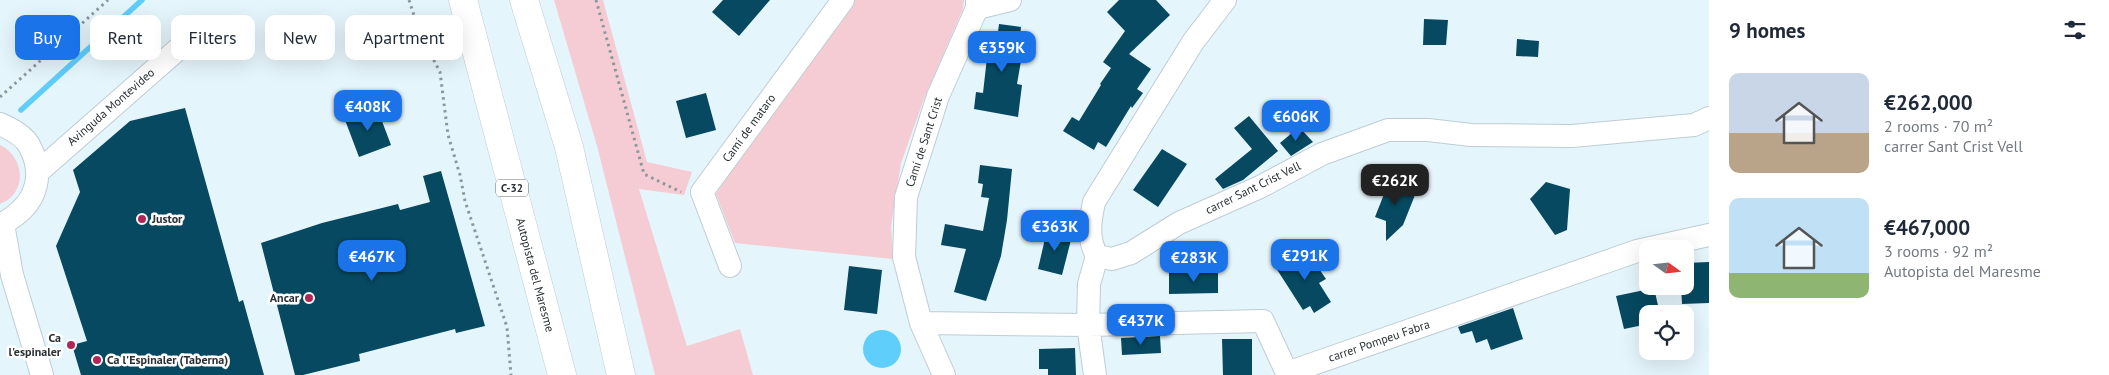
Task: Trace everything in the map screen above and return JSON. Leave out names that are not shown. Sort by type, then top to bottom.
[{"type":"highway","name":"Autopista del Maresme","points":[[463,0],[562,375]]},
{"type":"highway","points":[[524,0],[569,147],[621,375]]},
{"type":"street","name":"Camí de mataro","points":[[702,192],[843,0]]},
{"type":"street","points":[[977,4],[1010,0]]},
{"type":"street","points":[[1095,375],[1088,325],[1090,284],[1097,256],[1091,245],[1090,225],[1094,202],[1193,42],[1225,0]]},
{"type":"street","name":"Camí de Sant Crist","points":[[944,375],[921,323],[904,257],[906,196],[938,96],[977,4]]},
{"type":"street","name":"Avinguda Montevideo","points":[[38,172],[171,55]]},
{"type":"street","name":"carrer Sant Crist Vell","points":[[1097,256],[1112,258],[1131,253],[1179,223],[1260,187],[1322,154],[1388,130],[1428,130],[1471,135],[1572,136],[1694,125],[1709,118]]},
{"type":"street","points":[[0,124],[14,130],[30,146],[38,172],[35,191],[25,208],[2,224],[12,275],[42,375]]},
{"type":"street","points":[[702,192],[730,266]]},
{"type":"street","name":"carrer Pompeu Fabra","points":[[921,323],[1088,325],[1264,321],[1287,373],[1637,251],[1709,235]]},
{"type":"path","points":[[0,97],[108,0]]},
{"type":"path","points":[[409,0],[420,34],[440,72],[448,136],[460,175],[465,201],[507,327],[511,375]]},
{"type":"path","points":[[596,0],[644,174],[694,197],[702,192]]},
{"type":"shaded area","points":[[554,0],[603,0],[647,162],[692,172],[684,195],[639,189],[687,346],[740,329],[753,375],[655,375],[597,146]]},
{"type":"shaded area","points":[[854,0],[964,0],[963,9],[924,99],[901,163],[891,227],[893,259],[735,243],[716,194],[779,99]]},
{"type":"shaded area","points":[[0,145],[14,158],[20,175],[19,184],[15,192],[9,199],[0,204]]},
{"type":"water","points":[[882,330],[895,336],[901,349],[895,362],[882,368],[869,362],[863,349],[869,336]]},
{"type":"building","points":[[723,0],[770,0],[739,36],[712,12]]},
{"type":"building","points":[[1119,0],[1156,0],[1170,15],[1129,54],[1151,69],[1137,89],[1143,93],[1132,108],[1131,106],[1106,147],[1098,142],[1094,150],[1063,131],[1072,117],[1079,121],[1111,68],[1103,62],[1125,31],[1107,12]]},
{"type":"building","points":[[1424,19],[1448,20],[1446,45],[1423,45]]},
{"type":"building","points":[[999,24],[1021,27],[1020,38],[1025,38],[1017,84],[1022,85],[1018,117],[974,109],[976,92],[983,93],[990,31],[998,32]]},
{"type":"building","points":[[1517,39],[1539,41],[1538,57],[1516,56]]},
{"type":"building","points":[[706,93],[716,130],[686,138],[676,101]]},
{"type":"building","name":"Justor","points":[[185,108],[239,302],[243,300],[264,375],[81,375],[72,345],[87,341],[56,246],[80,192],[73,170],[130,121]]},
{"type":"building","points":[[377,108],[391,145],[359,157],[345,120]]},
{"type":"building","points":[[1249,116],[1278,151],[1243,180],[1223,189],[1215,179],[1252,149],[1234,128]]},
{"type":"building","points":[[1299,127],[1313,142],[1291,156],[1280,143]]},
{"type":"building","points":[[1162,149],[1187,164],[1158,207],[1133,190]]},
{"type":"building","points":[[980,165],[1012,169],[1001,256],[986,301],[954,292],[966,249],[941,245],[945,224],[983,231],[989,198],[981,197],[983,184],[978,183]]},
{"type":"building","points":[[441,171],[485,326],[456,333],[455,329],[359,354],[360,361],[303,375],[295,375],[261,243],[322,223],[398,204],[400,210],[430,202],[423,176]]},
{"type":"building","points":[[1390,179],[1417,190],[1403,225],[1386,241],[1386,221],[1375,217]]},
{"type":"building","points":[[1546,182],[1570,189],[1567,230],[1555,235],[1530,199]]},
{"type":"building","points":[[1047,230],[1072,236],[1062,275],[1038,269]]},
{"type":"building","points":[[1305,248],[1326,279],[1319,283],[1331,302],[1314,313],[1310,306],[1303,310],[1276,268]]},
{"type":"building","points":[[1709,262],[1709,303],[1682,304],[1682,295],[1694,295],[1694,263]]},
{"type":"building","points":[[849,266],[882,270],[877,314],[844,310]]},
{"type":"building","points":[[1218,271],[1218,293],[1169,294],[1169,272]]},
{"type":"building","points":[[1639,291],[1639,295],[1656,295],[1658,305],[1639,305],[1639,326],[1624,329],[1616,296]]},
{"type":"building","points":[[1513,308],[1523,339],[1491,350],[1487,339],[1476,343],[1472,331],[1461,334],[1458,327]]},
{"type":"building","points":[[1160,336],[1161,353],[1122,355],[1121,338]]},
{"type":"building","points":[[1222,339],[1252,339],[1252,375],[1223,375]]},
{"type":"building","points":[[1075,348],[1076,375],[1048,375],[1048,369],[1039,369],[1039,349]]},
{"type":"waterway","points":[[21,110],[142,0]]},
{"type":"place","name":"Justor","points":[[142,219]]},
{"type":"place","name":"Ancar","points":[[309,298]]},
{"type":"place","name":"Ca l'espinaler","points":[[71,345]]},
{"type":"place","name":"Ca l'Espinaler (Taberna)","points":[[97,360]]}]
